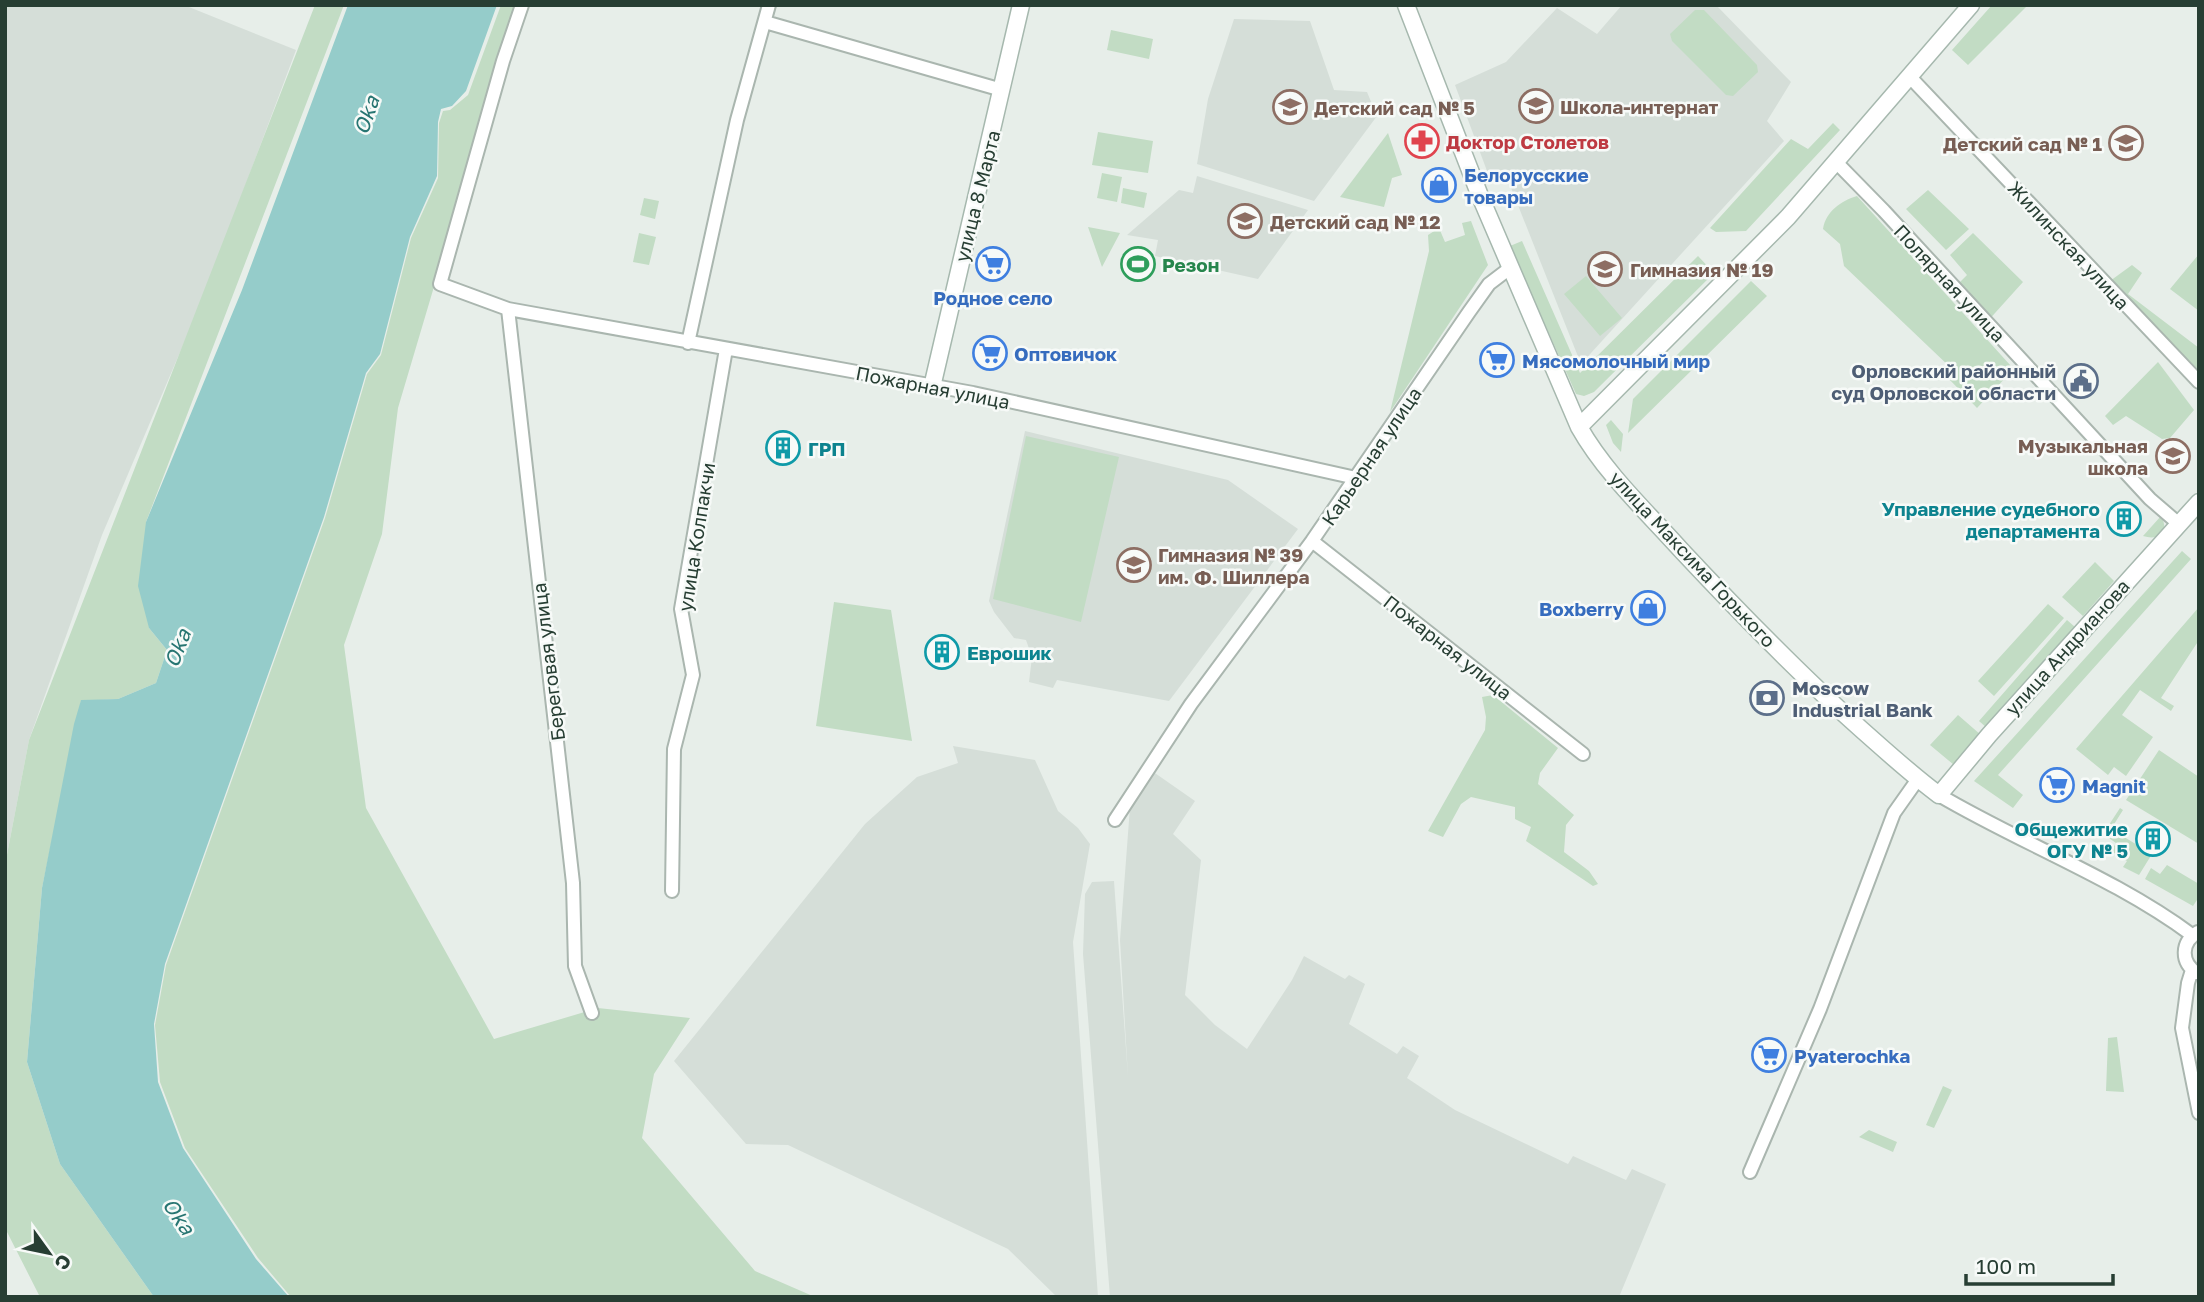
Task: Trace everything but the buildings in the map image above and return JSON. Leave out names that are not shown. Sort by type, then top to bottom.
[{"type":"street","name":"Пожарная улица","points":[[522,5],[503,61],[440,284],[508,309],[988,397],[1356,478]]},
{"type":"street","points":[[688,343],[737,120],[769,5]]},
{"type":"street","name":"улица 8 Марта","points":[[932,387],[1021,5]]},
{"type":"street","name":"улица Максима Горького","points":[[1406,5],[1510,268],[1579,427],[1599,458],[1737,610],[1821,693],[1917,779],[1971,814],[2138,900],[2196,934]]},
{"type":"street","points":[[1579,427],[1744,263],[1837,163],[1971,5]]},
{"type":"street","points":[[765,22],[1002,90]]},
{"type":"street","name":"Жилинская улица","points":[[1910,77],[2199,382]]},
{"type":"street","name":"Полярная улица","points":[[1837,163],[2150,499],[2179,524]]},
{"type":"street","name":"Карьерная улица","points":[[1115,820],[1191,704],[1312,541],[1489,284],[1510,268]]},
{"type":"street","name":"Береговая улица","points":[[508,309],[573,883],[575,966],[592,1013]]},
{"type":"street","name":"улица Колпакчи","points":[[672,891],[674,749],[693,675],[681,610],[726,349]]},
{"type":"street","name":"улица Андрианова","points":[[1939,795],[1989,734],[2199,502]]},
{"type":"street","name":"Пожарная улица","points":[[1312,541],[1583,754]]},
{"type":"street","points":[[1750,1172],[1820,1009],[1894,813],[1917,779]]},
{"type":"street","points":[[2196,934],[2185,946],[2184,952],[2188,965],[2195,971],[2188,983],[2182,1028],[2199,1113]]},
{"type":"shaded area","points":[[5,5],[184,5],[296,50],[204,296],[102,535],[29,740],[5,865]]},
{"type":"shaded area","name":"Гимназия № 19","points":[[1622,5],[1716,5],[1791,82],[1767,121],[1784,141],[1581,364],[1506,175],[1490,179],[1455,85],[1506,62],[1557,8],[1597,34]]},
{"type":"shaded area","name":"Детский сад № 5","points":[[1234,19],[1310,21],[1334,90],[1367,92],[1377,116],[1314,201],[1197,164],[1208,99]]},
{"type":"shaded area","points":[[1197,176],[1308,210],[1258,279],[1155,256],[1158,240],[1127,235],[1179,190],[1193,193]]},
{"type":"shaded area","name":"Гимназия № 39 им. Ф. Шиллера","points":[[1025,431],[1228,480],[1298,529],[1169,701],[1057,680],[1053,688],[1029,682],[1032,657],[1026,640],[1014,638],[989,601]]},
{"type":"shaded area","points":[[953,746],[1035,760],[1058,811],[1078,828],[1090,844],[1073,942],[1098,1297],[1057,1297],[1008,1249],[788,1145],[746,1144],[674,1061],[865,824],[917,777],[958,763]]},
{"type":"shaded area","points":[[1152,771],[1195,801],[1173,834],[1201,860],[1185,995],[1215,1025],[1247,1049],[1292,980],[1304,956],[1345,979],[1349,975],[1365,984],[1349,1024],[1397,1054],[1403,1046],[1419,1056],[1407,1078],[1455,1110],[1568,1164],[1573,1156],[1626,1180],[1632,1169],[1666,1184],[1619,1297],[1110,1297],[1083,954],[1085,894],[1092,882],[1114,881],[1128,1077],[1120,940],[1130,807]]},
{"type":"green space","points":[[315,5],[344,5],[146,522],[149,628],[167,650],[156,683],[118,699],[81,701],[42,888],[27,1062],[60,1164],[154,1297],[40,1297],[5,1228],[5,865],[29,740]]},
{"type":"green space","points":[[501,5],[520,5],[398,408],[382,534],[344,645],[366,808],[494,1039],[598,1008],[690,1018],[654,1074],[642,1138],[755,1271],[815,1297],[291,1297],[258,1258],[185,1148],[160,1082],[155,1025],[166,965],[325,518],[367,374],[381,355],[411,238],[438,178],[439,123],[443,111],[450,110],[468,95]]},
{"type":"green space","points":[[1992,5],[2028,5],[1968,65],[1952,50]]},
{"type":"green space","points":[[1695,10],[1704,10],[1757,65],[1758,72],[1733,96],[1726,95],[1672,41],[1670,34]]},
{"type":"green space","points":[[1111,30],[1153,39],[1149,59],[1107,50]]},
{"type":"green space","points":[[1833,123],[1840,130],[1746,231],[1716,232],[1710,228],[1791,139],[1808,149]]},
{"type":"green space","points":[[1098,132],[1153,141],[1148,173],[1092,165]]},
{"type":"green space","points":[[1388,133],[1402,175],[1392,178],[1384,207],[1340,197]]},
{"type":"green space","points":[[1102,173],[1122,177],[1117,202],[1097,198]]},
{"type":"green space","points":[[1123,188],[1147,193],[1144,208],[1121,203]]},
{"type":"green space","points":[[1928,190],[1969,229],[1946,250],[1906,209]]},
{"type":"green space","points":[[1857,196],[2011,366],[2010,373],[1977,408],[1948,378],[1952,369],[1844,266],[1840,244],[1823,229],[1827,217],[1835,208]]},
{"type":"green space","points":[[644,198],[659,201],[655,219],[640,215]]},
{"type":"green space","points":[[1471,221],[1488,265],[1390,412],[1429,251],[1428,235],[1439,228],[1445,242],[1465,235],[1462,223]]},
{"type":"green space","points":[[1088,227],[1120,233],[1102,267]]},
{"type":"green space","points":[[639,233],[656,237],[649,265],[633,262]]},
{"type":"green space","points":[[1973,233],[2023,282],[1986,323],[1953,289],[1967,275],[1950,255]]},
{"type":"green space","points":[[1522,241],[1580,373],[1698,256],[1714,273],[1594,392],[1584,396],[1576,394],[1510,246]]},
{"type":"green space","points":[[2199,254],[2199,311],[2170,289]]},
{"type":"green space","points":[[2132,265],[2142,273],[2128,294],[2199,348],[2199,376],[2110,281]]},
{"type":"green space","points":[[1586,276],[1622,318],[1600,336],[1564,294]]},
{"type":"green space","points":[[1751,281],[1767,296],[1628,433],[1633,399]]},
{"type":"green space","points":[[2158,362],[2194,410],[2170,438],[2162,439],[2126,416],[2113,425],[2105,416]]},
{"type":"green space","points":[[1611,420],[1623,434],[1621,452],[1613,443],[1606,425]]},
{"type":"green space","points":[[1026,436],[1119,457],[1081,622],[993,599]]},
{"type":"green space","points":[[2161,516],[2164,527],[2161,534],[2154,537],[2143,536]]},
{"type":"green space","points":[[2182,551],[2191,559],[1998,775],[2023,795],[2013,808],[1974,781]]},
{"type":"green space","points":[[2095,562],[2114,581],[2083,616],[2062,597]]},
{"type":"green space","points":[[834,602],[891,610],[912,741],[816,726]]},
{"type":"green space","points":[[2048,604],[2064,618],[1994,696],[1978,681]]},
{"type":"green space","points":[[2199,607],[2199,640],[2161,698],[2174,706],[2171,711],[2140,690],[2122,715],[2153,737],[2126,776],[2114,767],[2108,775],[2076,749]]},
{"type":"green space","points":[[2067,620],[2075,627],[1987,728],[1979,721]]},
{"type":"green space","points":[[1493,695],[1558,748],[1540,773],[1538,784],[1574,815],[1566,825],[1564,852],[1589,871],[1598,884],[1593,886],[1526,841],[1531,827],[1515,819],[1515,807],[1471,797],[1461,804],[1443,837],[1428,831],[1485,730],[1486,717],[1482,697]]},
{"type":"green space","points":[[1958,715],[1981,735],[1954,765],[1930,745]]},
{"type":"green space","points":[[2159,750],[2199,777],[2199,844],[2126,800]]},
{"type":"green space","points":[[2120,808],[2123,810],[2111,829],[2152,854],[2139,875],[2123,867],[2127,861],[2111,851],[2116,843],[2103,834]]},
{"type":"green space","points":[[2167,865],[2199,884],[2199,897],[2193,906],[2145,879],[2151,868],[2160,874]]},
{"type":"green space","points":[[2117,1037],[2124,1092],[2106,1091],[2108,1038]]},
{"type":"green space","points":[[1943,1086],[1952,1090],[1934,1128],[1926,1125]]},
{"type":"green space","points":[[1869,1130],[1897,1142],[1893,1152],[1859,1137]]},
{"type":"water","name":"Oka","points":[[348,5],[497,5],[466,91],[452,106],[441,109],[438,122],[437,176],[410,237],[380,354],[366,373],[324,517],[165,964],[154,1024],[158,1082],[183,1148],[256,1259],[289,1297],[154,1297],[60,1164],[27,1062],[42,888],[81,700],[118,699],[156,683],[167,650],[149,628],[138,586],[146,522],[242,290]]},
{"type":"place","name":"Школа-интернат","points":[[1536,106]]},
{"type":"place","name":"Детский сад № 5","points":[[1290,107]]},
{"type":"place","name":"Доктор Столетов","points":[[1422,141]]},
{"type":"place","name":"Детский сад № 1","points":[[2126,143]]},
{"type":"place","name":"Белорусские товары","points":[[1439,185]]},
{"type":"place","name":"Детский сад № 12","points":[[1245,221]]},
{"type":"place","name":"Родное село","points":[[993,264]]},
{"type":"place","name":"Резон","points":[[1138,264]]},
{"type":"place","name":"Гимназия № 19","points":[[1605,269]]},
{"type":"place","name":"Оптовичок","points":[[990,353]]},
{"type":"place","name":"Мясомолочный мир","points":[[1497,360]]},
{"type":"place","name":"Орловский районный суд Орловской области","points":[[2081,381]]},
{"type":"place","name":"ГРП","points":[[783,448]]},
{"type":"place","name":"Музыкальная школа","points":[[2173,456]]},
{"type":"place","name":"Управление судебного департамента","points":[[2124,519]]},
{"type":"place","name":"Гимназия № 39 им. Ф. Шиллера","points":[[1134,565]]},
{"type":"place","name":"Boxberry","points":[[1648,608]]},
{"type":"place","name":"Еврошик","points":[[942,652]]},
{"type":"place","name":"Moscow Industrial Bank","points":[[1767,698]]},
{"type":"place","name":"Magnit","points":[[2057,785]]},
{"type":"place","name":"Общежитие ОГУ № 5","points":[[2153,839]]},
{"type":"place","name":"Pyaterochka","points":[[1769,1055]]}]
